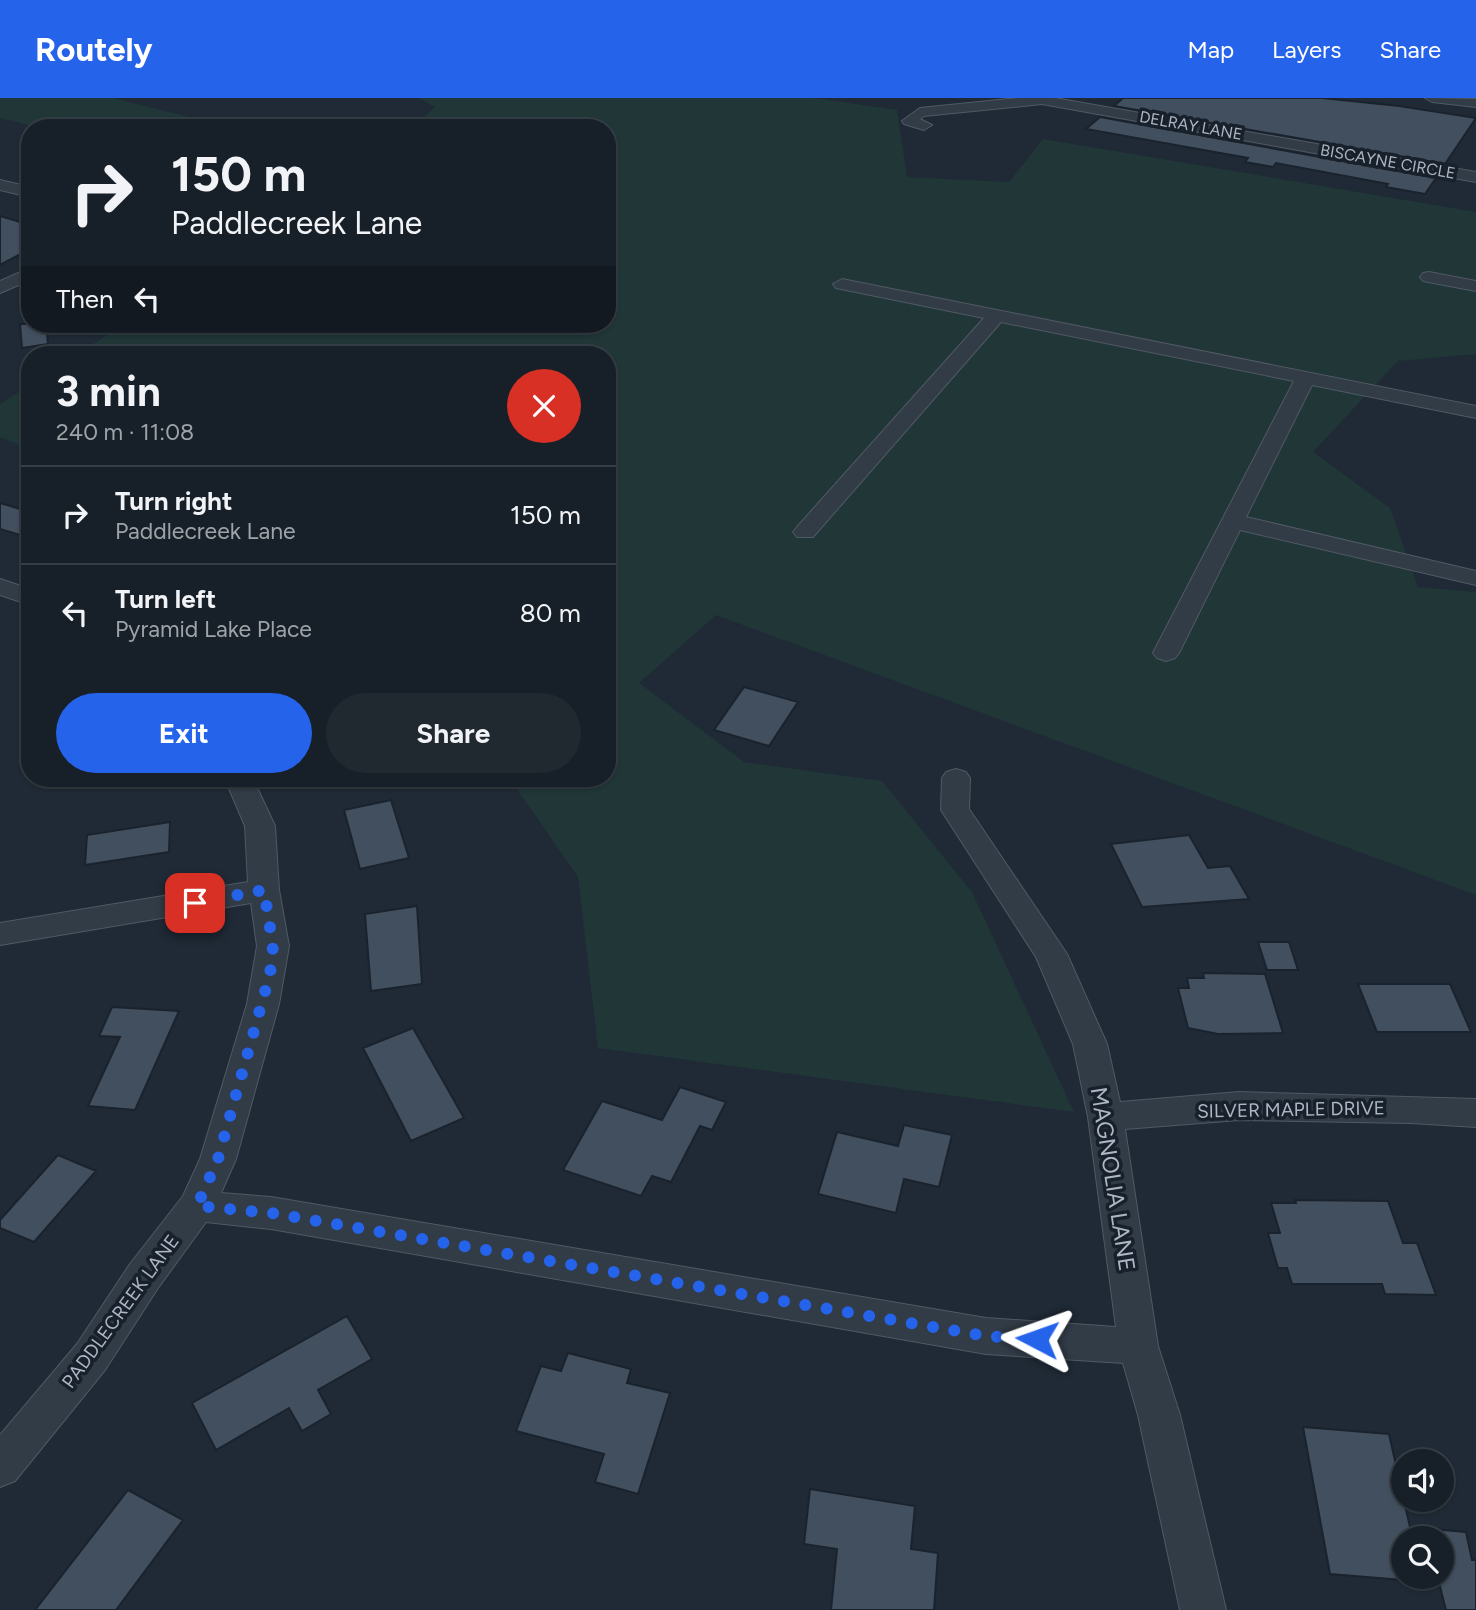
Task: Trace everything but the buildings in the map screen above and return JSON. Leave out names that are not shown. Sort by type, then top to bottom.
[{"type":"street","points":[[1432,98],[1476,103]]},
{"type":"street","name":"DELRAY LANE","points":[[924,125],[909,121],[920,112],[1043,99],[1300,145]]},
{"type":"street","name":"BISCAYNE CIRCLE","points":[[1300,145],[1476,177]]},
{"type":"street","points":[[0,185],[21,190]]},
{"type":"street","points":[[1429,277],[1476,286]]},
{"type":"street","points":[[0,288],[21,278]]},
{"type":"street","points":[[842,284],[1476,412]]},
{"type":"street","points":[[805,532],[997,315]]},
{"type":"street","points":[[1166,653],[1306,377]]},
{"type":"street","points":[[1233,521],[1476,578]]},
{"type":"street","points":[[0,586],[21,594]]},
{"type":"street","name":"MAGNOLIA LANE","points":[[956,778],[955,810],[1051,954],[1090,1044],[1106,1117],[1138,1346],[1159,1415],[1203,1610]]},
{"type":"street","name":"PADDLECREEK LANE","points":[[0,1467],[91,1357],[144,1276],[197,1206],[218,1159],[270,974],[273,946],[264,890],[260,826],[243,787]]},
{"type":"street","points":[[0,934],[264,890]]},
{"type":"street","name":"SILVER MAPLE DRIVE","points":[[1106,1117],[1239,1106],[1476,1113]]},
{"type":"street","points":[[197,1206],[271,1213],[986,1336],[1138,1346]]},
{"type":"green space","points":[[0,98],[113,98],[198,119],[21,119],[21,123],[0,118]]},
{"type":"green space","points":[[419,98],[815,98],[897,110],[907,177],[1009,182],[1043,139],[1476,212],[1476,354],[1398,361],[1313,452],[1390,508],[1418,587],[1476,592],[1476,895],[716,615],[639,683],[744,762],[882,781],[972,892],[1074,1112],[598,1048],[578,877],[516,787],[616,787],[616,346],[90,346],[111,333],[616,333],[616,119],[422,119],[435,107]]},
{"type":"green space","points":[[21,391],[21,445],[0,437],[0,404]]},
{"type":"route","points":[[195,903],[264,890],[273,946],[263,1004],[218,1159],[197,1206],[271,1213],[986,1336],[1037,1339]]}]
